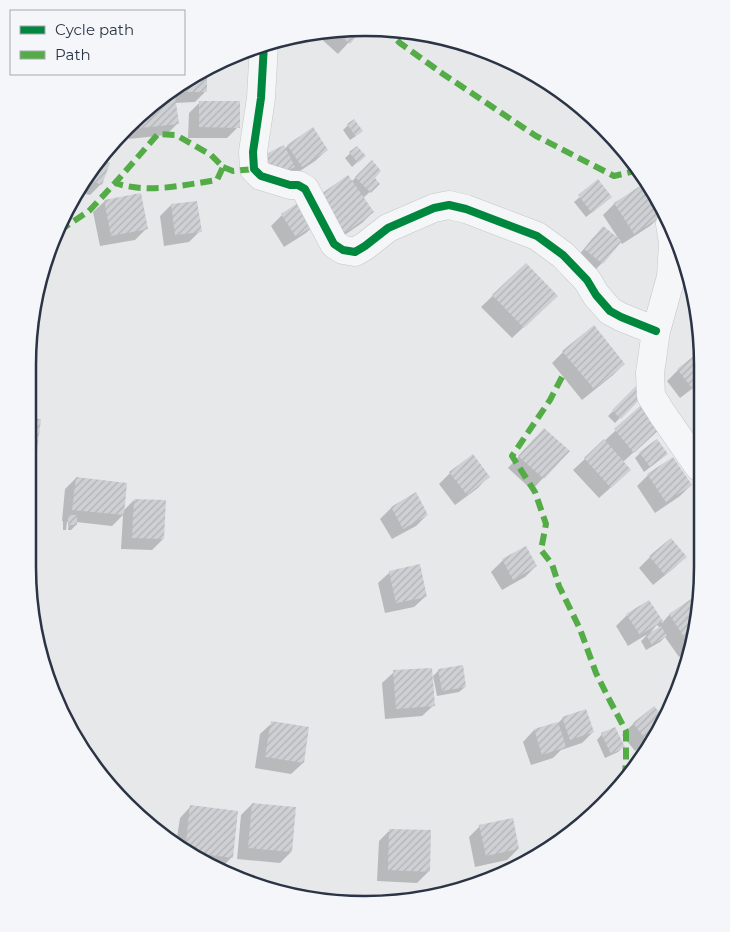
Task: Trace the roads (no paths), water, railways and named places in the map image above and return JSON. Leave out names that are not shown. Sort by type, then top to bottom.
[{"type":"street","points":[[264,52],[254,168],[261,176],[298,185],[305,189],[334,244],[343,250],[355,252],[388,228],[434,208],[449,205],[466,209],[537,236],[563,254],[588,280],[596,295],[610,311],[656,331]]},
{"type":"street","points":[[673,249],[671,277],[656,331],[650,373],[651,396],[694,460]]}]
